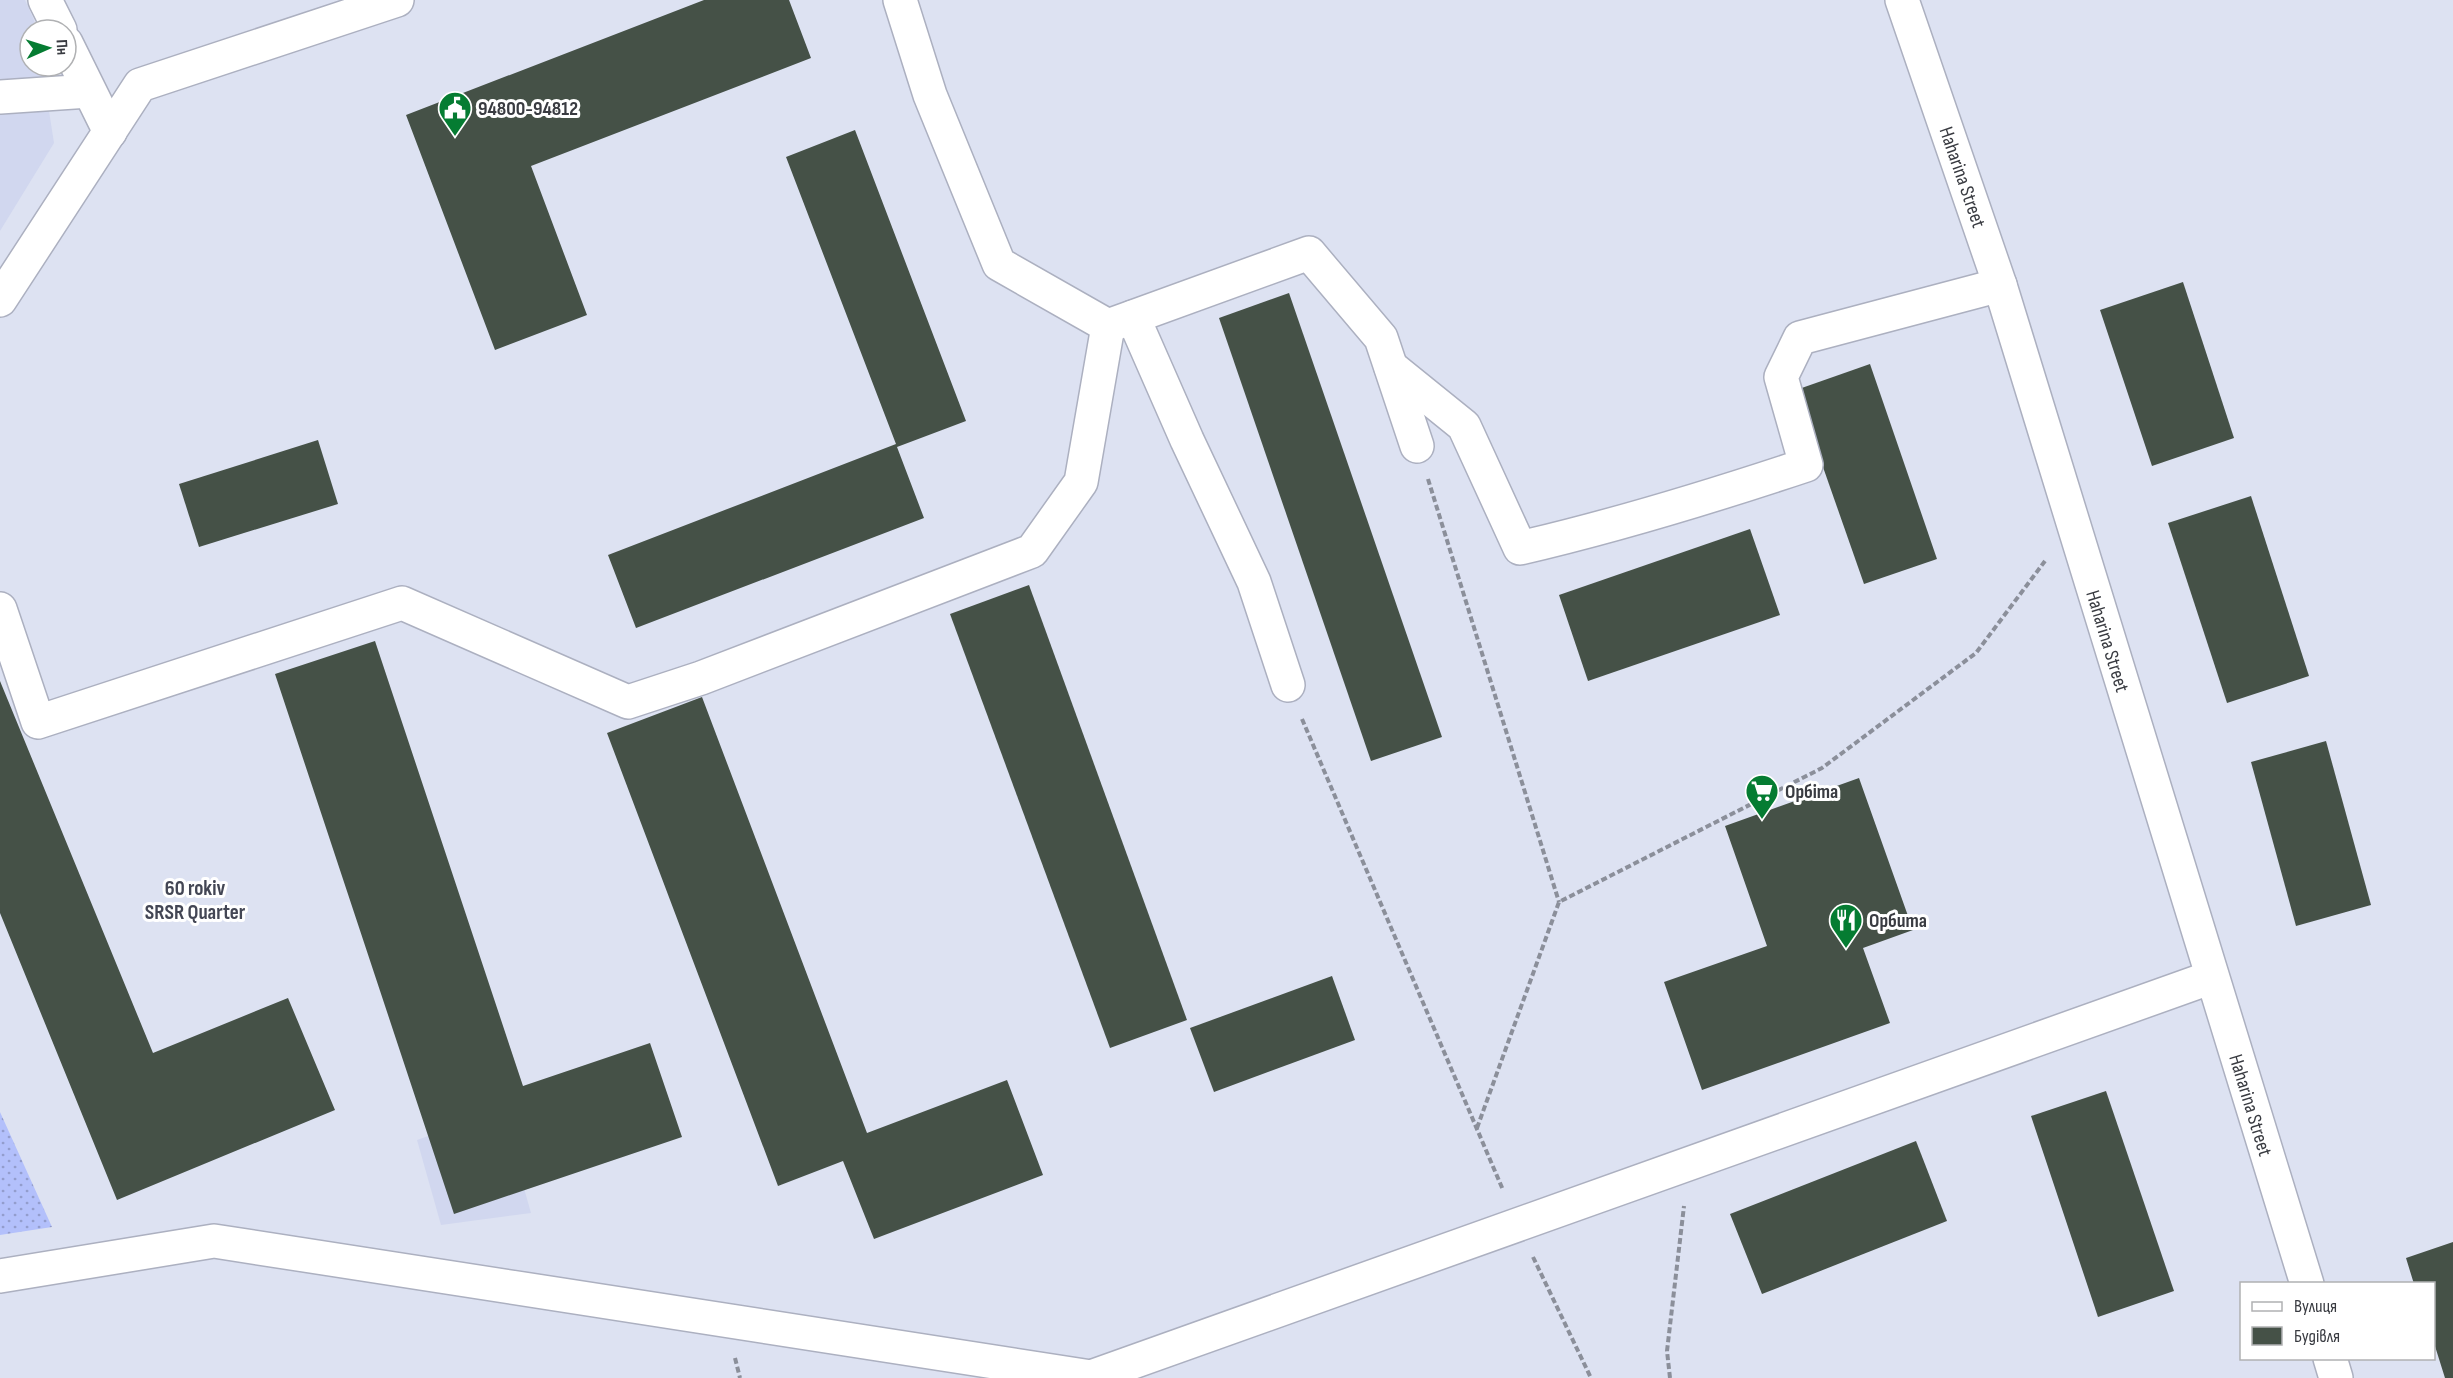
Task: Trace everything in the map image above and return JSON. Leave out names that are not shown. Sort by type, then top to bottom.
[{"type":"street","points":[[45,0],[54,18]]},
{"type":"street","points":[[0,300],[140,85],[397,0]]},
{"type":"street","points":[[900,0],[930,95],[999,264],[1120,321],[1187,440],[1254,582],[1288,685]]},
{"type":"street","name":"Haharina Street","points":[[1902,0],[2000,285],[2306,1282]]},
{"type":"street","points":[[78,68],[110,132]]},
{"type":"street","points":[[0,97],[89,91]]},
{"type":"street","points":[[1120,321],[1309,253],[1381,338],[1417,446]]},
{"type":"street","points":[[1391,367],[1464,426],[1520,548],[1698,502],[1806,465],[1781,377],[1800,338],[2000,285]]},
{"type":"street","points":[[0,609],[38,722],[402,603],[628,702],[701,678],[1032,551],[1081,482],[1120,321]]},
{"type":"street","points":[[0,1276],[214,1241],[1091,1377],[2212,977]]},
{"type":"street","points":[[2330,1360],[2336,1378]]},
{"type":"path","points":[[1417,446],[1559,902],[1477,1128]]},
{"type":"path","points":[[1559,902],[1822,768],[1976,653],[2072,524]]},
{"type":"path","points":[[1288,685],[1518,1224],[1591,1378]]},
{"type":"path","points":[[1670,1378],[1667,1351],[1690,1163]]},
{"type":"shaded area","points":[[0,0],[25,0],[33,18],[18,18],[18,78],[44,78],[54,143],[0,231]]},
{"type":"shaded area","points":[[0,1112],[52,1227],[0,1235]]},
{"type":"shaded area","points":[[454,1127],[518,1167],[531,1213],[441,1225],[417,1140]]},
{"type":"building","points":[[704,0],[789,0],[811,58],[531,166],[587,315],[495,350],[406,115]]},
{"type":"building","points":[[855,130],[966,421],[897,447],[924,518],[636,628],[608,555],[896,444],[786,157]]},
{"type":"building","points":[[2183,282],[2234,438],[2152,466],[2100,310]]},
{"type":"building","points":[[1289,293],[1442,737],[1371,761],[1219,318]]},
{"type":"building","points":[[1870,364],[1937,559],[1864,584],[1796,390]]},
{"type":"building","points":[[318,440],[338,504],[199,547],[179,484]]},
{"type":"building","points":[[2251,496],[2309,676],[2227,703],[2168,523]]},
{"type":"building","points":[[1750,529],[1780,615],[1588,681],[1559,595]]},
{"type":"building","points":[[1029,585],[1187,1020],[1110,1048],[950,614]]},
{"type":"building","points":[[375,641],[523,1086],[650,1043],[682,1137],[454,1214],[275,674]]},
{"type":"building","points":[[0,681],[153,1053],[288,998],[335,1110],[117,1200],[0,913]]},
{"type":"building","points":[[702,697],[867,1133],[1007,1080],[1043,1175],[874,1239],[843,1161],[778,1186],[607,733]]},
{"type":"building","points":[[2326,741],[2371,905],[2296,926],[2251,762]]},
{"type":"building","points":[[1859,778],[1913,930],[1863,948],[1890,1023],[1702,1090],[1664,982],[1767,946],[1725,826]]},
{"type":"building","points":[[1332,976],[1355,1040],[1214,1092],[1190,1028]]},
{"type":"building","points":[[2106,1091],[2174,1291],[2098,1317],[2031,1116]]},
{"type":"building","points":[[1916,1141],[1947,1221],[1762,1294],[1730,1214]]},
{"type":"building","points":[[2453,1242],[2453,1378],[2445,1378],[2435,1346],[2435,1282],[2413,1282],[2406,1258]]},
{"type":"place","name":"94800-94812","points":[[455,137]]},
{"type":"place","name":"Орбіта","points":[[1762,820]]},
{"type":"place","name":"Орбита","points":[[1846,949]]},
{"type":"district","name":"60 rokiv SRSR Quarter","points":[[195,900]]}]
